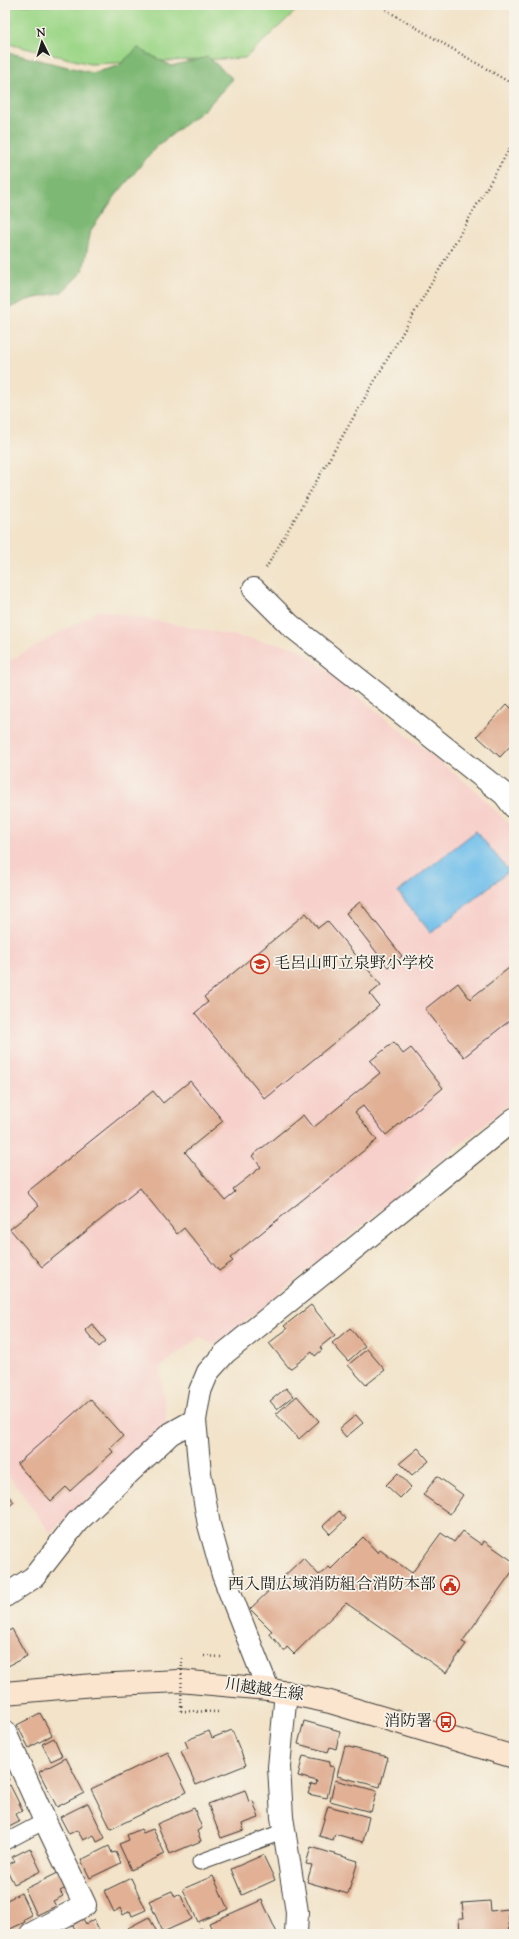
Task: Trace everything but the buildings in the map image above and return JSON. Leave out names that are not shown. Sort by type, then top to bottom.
[{"type":"main road","name":"川越越生線","points":[[5,1693],[94,1685],[179,1682],[277,1690],[390,1719],[514,1757]]},
{"type":"street","points":[[254,589],[290,625],[504,794],[514,807]]},
{"type":"street","points":[[296,1934],[297,1912],[285,1831],[279,1767],[277,1690],[221,1568],[209,1525],[200,1473],[195,1420],[200,1391],[208,1372],[225,1353],[514,1119]]},
{"type":"street","points":[[5,1596],[34,1577],[77,1522],[170,1434],[195,1420]]},
{"type":"street","points":[[5,1732],[44,1822],[85,1905],[31,1934]]},
{"type":"lane","points":[[5,1842],[44,1822]]},
{"type":"lane","points":[[200,1862],[285,1831]]},
{"type":"path","points":[[386,10],[514,85]]},
{"type":"path","points":[[254,589],[514,140]]},
{"type":"path","points":[[182,1655],[181,1711],[223,1712]]},
{"type":"shaded area","name":"毛呂山町立泉野小学校","points":[[100,610],[298,648],[474,789],[514,829],[514,1100],[215,1346],[199,1337],[160,1368],[167,1426],[50,1533],[5,1470],[5,663]]},
{"type":"green space","points":[[5,5],[302,5],[245,58],[90,64],[5,43]]},
{"type":"green space","points":[[138,48],[171,66],[208,57],[233,79],[206,108],[156,147],[116,195],[91,230],[83,271],[62,292],[27,300],[5,310],[5,52],[93,73],[118,66]]},
{"type":"water","points":[[476,831],[509,871],[431,933],[398,892]]},
{"type":"place","name":"毛呂山町立泉野小学校","points":[[260,964]]},
{"type":"place","name":"西入間広域消防組合消防本部","points":[[450,1585]]},
{"type":"place","name":"消防署","points":[[446,1722]]}]
